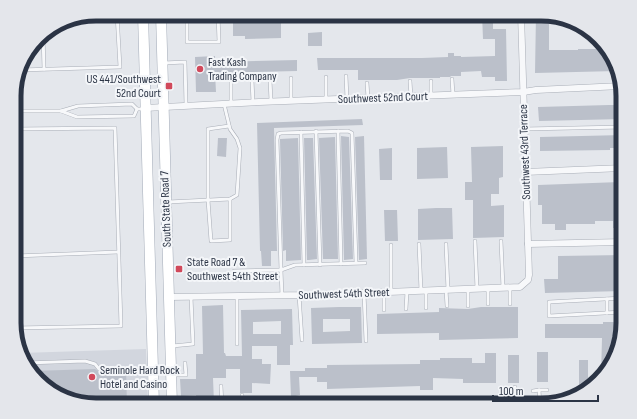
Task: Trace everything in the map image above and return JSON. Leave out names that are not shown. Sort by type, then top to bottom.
[{"type":"main road","name":"South State Road 7","points":[[143,21],[141,109],[154,398]]},
{"type":"main road","name":"South State Road 7","points":[[161,21],[172,398]]},
{"type":"street","name":"Southwest 43rd Terrace","points":[[520,287],[528,280],[529,274],[522,92],[521,21]]},
{"type":"street","name":"Southwest 52nd Court","points":[[141,109],[271,101],[411,97],[615,86]]},
{"type":"street","points":[[525,172],[616,168]]},
{"type":"street","points":[[528,244],[616,242]]},
{"type":"street","name":"Southwest 54th Street","points":[[168,297],[282,296],[520,287]]},
{"type":"lane","points":[[26,70],[120,67],[117,21]]},
{"type":"lane","points":[[187,21],[187,42],[219,42],[218,21]]},
{"type":"lane","points":[[43,44],[44,69]]},
{"type":"lane","points":[[162,63],[185,62],[186,106]]},
{"type":"lane","points":[[346,76],[346,99]]},
{"type":"lane","points":[[326,77],[326,100]]},
{"type":"lane","points":[[291,78],[292,101]]},
{"type":"lane","points":[[452,79],[453,95]]},
{"type":"lane","points":[[252,80],[253,102]]},
{"type":"lane","points":[[270,80],[271,101]]},
{"type":"lane","points":[[166,202],[230,199],[237,195],[240,148],[229,126],[228,104],[231,81]]},
{"type":"lane","points":[[410,81],[411,97]]},
{"type":"lane","points":[[431,81],[431,96]]},
{"type":"lane","points":[[367,83],[368,98]]},
{"type":"lane","points":[[21,111],[60,111],[78,106],[132,104],[141,109],[134,116],[77,117],[60,111]]},
{"type":"lane","points":[[229,126],[208,129],[208,200],[211,241],[230,240],[230,199]]},
{"type":"lane","points":[[524,130],[616,127]]},
{"type":"lane","points":[[21,129],[115,128],[121,326],[22,328]]},
{"type":"lane","points":[[316,131],[320,265]]},
{"type":"lane","points":[[338,131],[342,264]]},
{"type":"lane","points":[[282,296],[277,140],[278,134],[281,132],[348,131],[352,133],[356,263]]},
{"type":"lane","points":[[301,132],[304,265]]},
{"type":"lane","points":[[501,241],[503,288]]},
{"type":"lane","points":[[475,242],[477,289]]},
{"type":"lane","points":[[419,244],[426,308]]},
{"type":"lane","points":[[446,244],[447,306]]},
{"type":"lane","points":[[391,245],[391,292]]},
{"type":"lane","points":[[21,256],[118,252]]},
{"type":"lane","points":[[234,270],[281,270],[295,265],[365,263]]},
{"type":"lane","points":[[488,288],[488,304]]},
{"type":"lane","points":[[510,288],[510,304]]},
{"type":"lane","points":[[468,289],[468,306]]},
{"type":"lane","points":[[406,309],[407,291]]},
{"type":"lane","points":[[384,292],[384,310]]},
{"type":"lane","points":[[364,293],[366,341]]},
{"type":"lane","points":[[300,295],[302,340]]},
{"type":"lane","points":[[237,296],[237,344]]},
{"type":"lane","points":[[170,346],[193,344],[191,297]]},
{"type":"lane","points":[[616,298],[549,302],[549,316],[616,312]]},
{"type":"lane","points":[[607,299],[607,313]]},
{"type":"lane","points":[[33,363],[85,361],[95,364],[99,369]]},
{"type":"lane","points":[[171,375],[186,375],[186,362]]},
{"type":"lane","points":[[221,386],[222,398]]},
{"type":"lane","points":[[516,387],[516,398]]},
{"type":"lane","points":[[539,390],[540,398]]},
{"type":"lane","points":[[533,391],[547,390]]},
{"type":"shaded area","name":"Seminole Hard Rock Hotel and Casino","points":[[146,349],[148,398],[96,398],[72,394],[63,390],[43,376],[31,360],[28,353]]},
{"type":"building","points":[[233,21],[281,23],[281,38],[245,39],[245,36],[233,36]]},
{"type":"building","points":[[482,21],[493,21],[493,29],[506,29],[507,81],[495,81],[495,77],[482,77],[481,71],[461,72],[461,76],[440,78],[358,80],[358,70],[318,70],[317,58],[422,58],[448,57],[448,53],[454,53],[454,56],[461,57],[495,56],[495,39],[483,39]]},
{"type":"building","points":[[536,21],[549,22],[549,50],[598,49],[606,59],[612,71],[535,73]]},
{"type":"building","points":[[322,32],[322,46],[308,46],[308,33]]},
{"type":"building","points":[[215,56],[215,62],[297,60],[297,71],[215,73],[216,92],[196,92],[195,57]]},
{"type":"building","points":[[616,105],[616,119],[539,121],[538,107]]},
{"type":"building","points":[[362,119],[363,125],[274,128],[277,251],[271,251],[271,266],[262,266],[260,251],[257,123]]},
{"type":"building","points":[[616,135],[616,148],[610,148],[610,150],[540,151],[540,137]]},
{"type":"building","points":[[341,136],[349,137],[353,259],[344,260]]},
{"type":"building","points":[[364,136],[367,259],[359,260],[355,137]]},
{"type":"building","points":[[335,137],[338,259],[323,259],[319,138]]},
{"type":"building","points":[[218,138],[227,138],[226,157],[217,156]]},
{"type":"building","points":[[298,138],[301,260],[286,261],[286,250],[283,251],[280,139]]},
{"type":"building","points":[[304,138],[313,138],[317,259],[309,260],[307,260]]},
{"type":"building","points":[[503,146],[503,177],[499,178],[499,194],[491,194],[491,206],[504,205],[504,237],[473,238],[473,200],[465,200],[465,182],[472,182],[471,147]]},
{"type":"building","points":[[447,147],[448,178],[417,179],[417,148]]},
{"type":"building","points":[[392,148],[392,180],[380,180],[379,149]]},
{"type":"building","points":[[616,182],[616,228],[613,228],[613,221],[595,221],[595,224],[566,224],[566,230],[555,230],[555,224],[542,224],[542,205],[538,205],[538,185]]},
{"type":"building","points":[[452,208],[453,239],[418,240],[418,209]]},
{"type":"building","points":[[384,210],[397,210],[398,241],[385,241]]},
{"type":"building","points":[[616,255],[616,291],[545,293],[544,279],[558,279],[558,256]]},
{"type":"building","points":[[223,305],[224,353],[226,356],[242,356],[241,310],[292,309],[293,345],[290,345],[290,365],[277,365],[277,346],[252,346],[252,359],[262,359],[262,364],[271,364],[270,384],[252,383],[252,393],[240,393],[240,369],[226,369],[226,378],[213,378],[214,398],[196,398],[196,395],[181,396],[180,379],[196,379],[196,354],[203,354],[202,306]],"holes":[[[281,321],[281,334],[253,334],[253,322]]]},
{"type":"building","points":[[361,307],[362,343],[312,344],[311,308]],"holes":[[[323,319],[350,319],[350,331],[323,332]]]},
{"type":"building","points":[[481,307],[518,307],[518,338],[439,340],[439,333],[377,334],[377,314],[439,312],[439,308],[468,309]]},
{"type":"building","points":[[603,322],[616,322],[616,328],[615,336],[612,336],[612,347],[601,366],[602,338],[545,338],[545,324],[603,324]]},
{"type":"building","points":[[537,352],[548,352],[548,382],[537,382]]},
{"type":"building","points":[[485,353],[496,353],[496,383],[463,383],[463,379],[433,378],[433,390],[420,390],[420,386],[327,389],[327,382],[317,382],[317,377],[299,377],[300,395],[291,397],[290,371],[305,371],[305,368],[327,368],[327,365],[420,364],[420,360],[440,360],[440,358],[472,358],[472,363],[485,363]]},
{"type":"building","points":[[508,355],[519,355],[519,383],[508,383]]},
{"type":"building","points":[[579,360],[588,360],[588,381],[579,386]]},
{"type":"building","points":[[126,368],[127,398],[96,398],[72,394],[55,385],[43,376],[39,371],[95,369],[99,372],[102,369]]},
{"type":"place","name":"Fast Kash Trading Company","points":[[200,69]]},
{"type":"place","name":"US 441/Southwest 52nd Court","points":[[169,86]]},
{"type":"place","name":"State Road 7 & Southwest 54th Street","points":[[179,269]]},
{"type":"place","name":"Seminole Hard Rock Hotel and Casino","points":[[92,377]]}]
